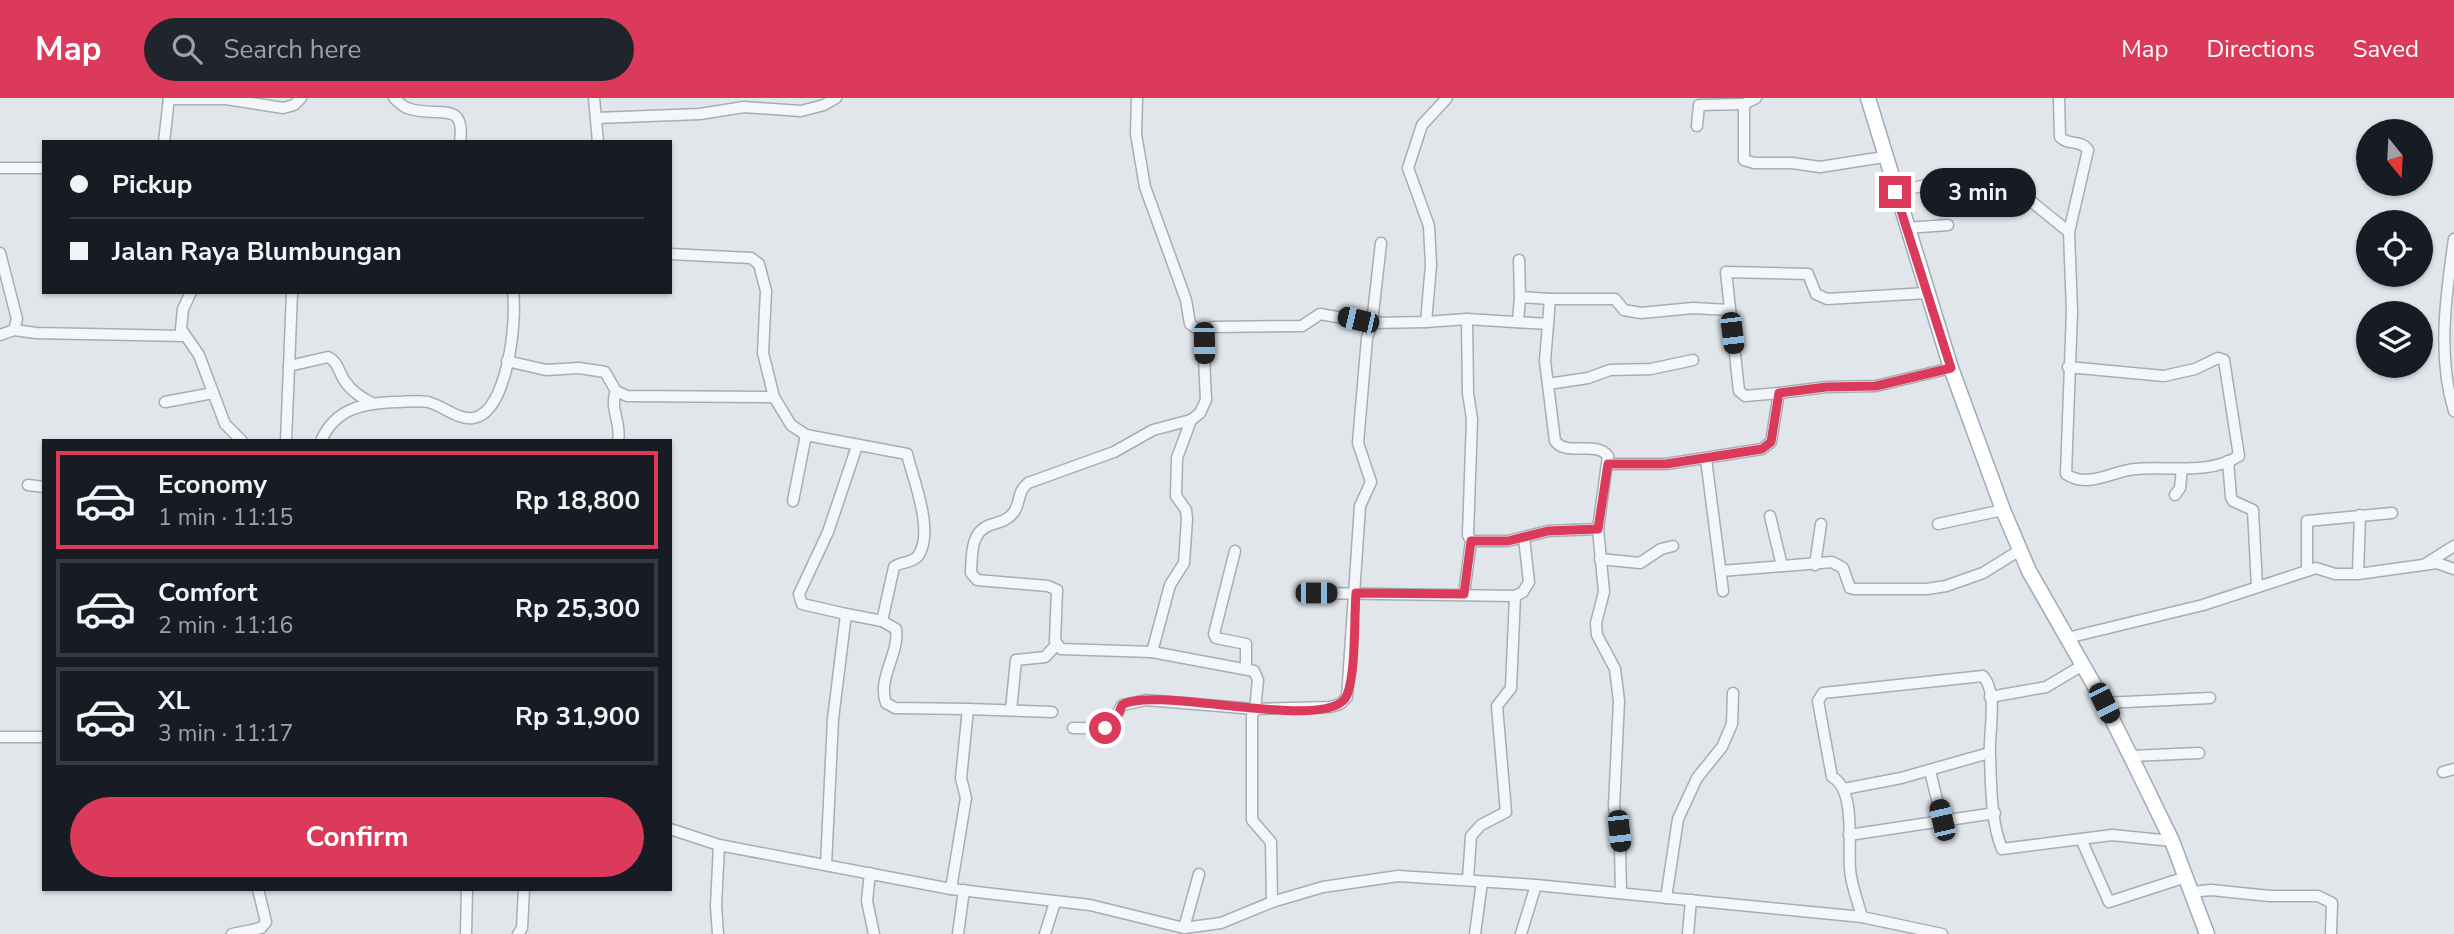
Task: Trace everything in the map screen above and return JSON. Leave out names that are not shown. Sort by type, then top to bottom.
[{"type":"main road","points":[[1868,98],[1951,368],[2003,510],[2020,550],[2104,703],[2172,841],[2207,934]]},
{"type":"street","points":[[164,140],[169,99],[226,99],[283,108],[294,105],[301,98]]},
{"type":"street","points":[[394,98],[409,109],[450,107],[456,110],[462,126],[460,140]]},
{"type":"street","points":[[594,98],[598,140]]},
{"type":"street","points":[[597,118],[699,114],[744,107],[801,111],[824,106],[836,98]]},
{"type":"street","points":[[1011,710],[1016,660],[1045,657],[1056,645],[1057,590],[973,578],[973,545],[978,533],[988,526],[1003,522],[1013,513],[1020,490],[1028,483],[1114,452],[1153,430],[1191,420],[1200,413],[1206,400],[1204,343],[1200,331],[1189,324],[1186,300],[1145,187],[1136,134],[1137,98]]},
{"type":"street","points":[[1426,322],[1432,265],[1429,226],[1408,168],[1422,125],[1447,98]]},
{"type":"street","points":[[1697,127],[1699,105],[1744,104],[1756,98]]},
{"type":"street","points":[[2059,98],[2060,137],[2068,142],[2081,144],[2088,150],[2069,232],[2072,311],[2068,367],[2064,467],[2068,476],[2083,480],[2137,469],[2182,469],[2228,461],[2240,453],[2224,360],[2218,358],[2195,369],[2164,376],[2068,367]]},
{"type":"street","points":[[1744,104],[1744,160],[1820,167],[1884,157]]},
{"type":"street","points":[[0,168],[42,168]]},
{"type":"street","points":[[1895,192],[1931,184],[1968,188],[2011,185],[2069,232]]},
{"type":"street","points":[[1906,228],[1948,225]]},
{"type":"street","points":[[2453,403],[2445,338],[2447,287],[2454,239]]},
{"type":"street","points":[[1073,728],[1105,728],[1116,720],[1122,705],[1146,700],[1255,709],[1318,709],[1340,704],[1347,697],[1360,506],[1371,482],[1360,454],[1357,425],[1381,243]]},
{"type":"street","points":[[0,253],[17,319],[14,330]]},
{"type":"street","points":[[672,254],[751,258],[759,264],[766,291],[763,353],[774,397],[791,425],[806,435],[906,454],[923,518],[923,536],[918,555],[909,563],[894,567],[882,621]]},
{"type":"street","points":[[1518,260],[1518,322]]},
{"type":"street","points":[[1927,293],[1827,299],[1816,294],[1808,274],[1725,273],[1741,394],[1876,386],[1951,368]]},
{"type":"street","points":[[190,294],[180,320],[185,337],[199,355],[225,424],[240,439]]},
{"type":"street","points":[[286,439],[292,294]]},
{"type":"street","points":[[322,439],[339,416],[349,409],[372,403],[427,402],[463,417],[473,418],[487,411],[494,401],[508,361],[516,321],[513,294]]},
{"type":"street","points":[[1520,297],[1615,299],[1628,312],[1641,313],[1693,308],[1729,310]]},
{"type":"street","points":[[1550,299],[1545,361],[1555,441],[1558,445],[1605,452],[1608,464],[1598,529],[1605,583],[1596,624],[1597,635],[1615,669],[1619,701],[1614,806],[1620,847],[1621,893]]},
{"type":"street","points":[[1200,331],[1214,327],[1302,326],[1320,314],[1372,323],[1467,318],[1548,324]]},
{"type":"street","points":[[1464,594],[1471,541],[1468,536],[1472,419],[1468,393],[1467,318]]},
{"type":"street","points":[[0,335],[14,330],[185,337]]},
{"type":"street","points":[[289,366],[328,357],[335,361],[345,381],[357,394],[372,403]]},
{"type":"street","points":[[1548,384],[1588,378],[1610,370],[1651,369],[1693,360]]},
{"type":"street","points":[[508,361],[546,370],[579,368],[605,372],[615,391],[612,407],[619,424],[618,439]]},
{"type":"street","points":[[615,391],[627,396],[649,398],[774,397]]},
{"type":"street","points":[[165,402],[213,393]]},
{"type":"street","points":[[1608,464],[1666,464],[1767,446],[1775,429],[1779,393]]},
{"type":"street","points":[[1152,652],[1170,585],[1184,563],[1186,510],[1176,496],[1175,482],[1177,457],[1191,420]]},
{"type":"street","points":[[793,501],[806,435]]},
{"type":"street","points":[[856,446],[828,532],[799,594],[802,604],[882,621],[896,629],[897,635],[888,669],[886,703],[895,708],[1052,712]]},
{"type":"street","points":[[1706,459],[1723,591]]},
{"type":"street","points":[[2228,461],[2231,497],[2253,510],[2257,587]]},
{"type":"street","points":[[2175,495],[2180,488],[2182,469]]},
{"type":"street","points":[[28,485],[42,486]]},
{"type":"street","points":[[1938,524],[2003,510]]},
{"type":"street","points":[[2307,571],[2307,521],[2392,513]]},
{"type":"street","points":[[1770,516],[1782,566]]},
{"type":"street","points":[[2358,574],[2360,516]]},
{"type":"street","points":[[1815,565],[1821,524]]},
{"type":"street","points":[[1471,541],[1508,541],[1548,531],[1598,529]]},
{"type":"street","points":[[1316,593],[1514,596],[1523,592],[1529,582],[1524,538]]},
{"type":"street","points":[[2432,563],[2454,545]]},
{"type":"street","points":[[1601,559],[1640,563],[1661,549],[1673,546]]},
{"type":"street","points":[[1721,571],[1839,564],[1850,588],[1927,589],[1983,573],[2020,550]]},
{"type":"street","points":[[1235,551],[1214,634],[1216,638],[1246,644],[1246,668]]},
{"type":"street","points":[[2067,638],[2203,605],[2316,568],[2335,574],[2358,574],[2432,563],[2454,569]]},
{"type":"street","points":[[1468,879],[1471,836],[1475,829],[1506,812],[1497,706],[1511,688],[1514,596]]},
{"type":"street","points":[[826,865],[833,719],[846,614]]},
{"type":"street","points":[[1056,645],[1061,649],[1152,652],[1246,668],[1258,675],[1251,723],[1252,820],[1271,842],[1272,902]]},
{"type":"street","points":[[1990,698],[2046,687],[2083,665]]},
{"type":"street","points":[[1862,917],[1850,872],[1844,789],[1841,782],[1829,772],[1818,701],[1820,694],[1983,676],[1990,698],[1989,754],[1995,813],[2003,849],[2112,835],[2172,841]]},
{"type":"street","points":[[1666,898],[1678,820],[1697,778],[1722,747],[1732,724],[1733,693]]},
{"type":"street","points":[[2104,703],[2210,698]]},
{"type":"street","points":[[951,889],[966,798],[961,778],[968,709]]},
{"type":"street","points":[[0,737],[42,737]]},
{"type":"street","points":[[2131,756],[2199,753]]},
{"type":"street","points":[[1844,789],[1930,771],[1989,754]]},
{"type":"street","points":[[1930,771],[1942,820]]},
{"type":"street","points":[[1849,835],[1995,813]]},
{"type":"street","points":[[672,830],[719,845],[951,889],[1090,905],[1163,930],[1222,929],[1272,902],[1323,887],[1398,876],[1536,885],[1862,917],[1942,934]]},
{"type":"street","points":[[2081,839],[2109,902],[2186,877]]},
{"type":"street","points":[[718,934],[716,905],[719,845]]},
{"type":"street","points":[[870,873],[867,901],[874,934]]},
{"type":"street","points":[[1184,928],[1199,874]]},
{"type":"street","points":[[1475,934],[1482,882]]},
{"type":"street","points":[[1521,934],[1536,885]]},
{"type":"street","points":[[958,934],[964,890]]},
{"type":"street","points":[[2191,892],[2211,890],[2270,896],[2318,895],[2332,904],[2330,934]]},
{"type":"street","points":[[232,934],[261,929],[266,922],[258,891]]},
{"type":"street","points":[[466,934],[467,891]]},
{"type":"street","points":[[518,934],[522,928],[524,891]]},
{"type":"street","points":[[1688,934],[1691,900]]},
{"type":"street","points":[[1045,934],[1055,902]]},
{"type":"route","points":[[1105,728],[1116,720],[1122,705],[1146,700],[1264,710],[1318,709],[1340,704],[1347,697],[1356,593],[1464,594],[1471,541],[1508,541],[1548,531],[1598,529],[1608,464],[1666,464],[1733,456],[1762,449],[1771,442],[1775,429],[1779,393],[1826,387],[1876,386],[1951,368],[1895,192]]}]
